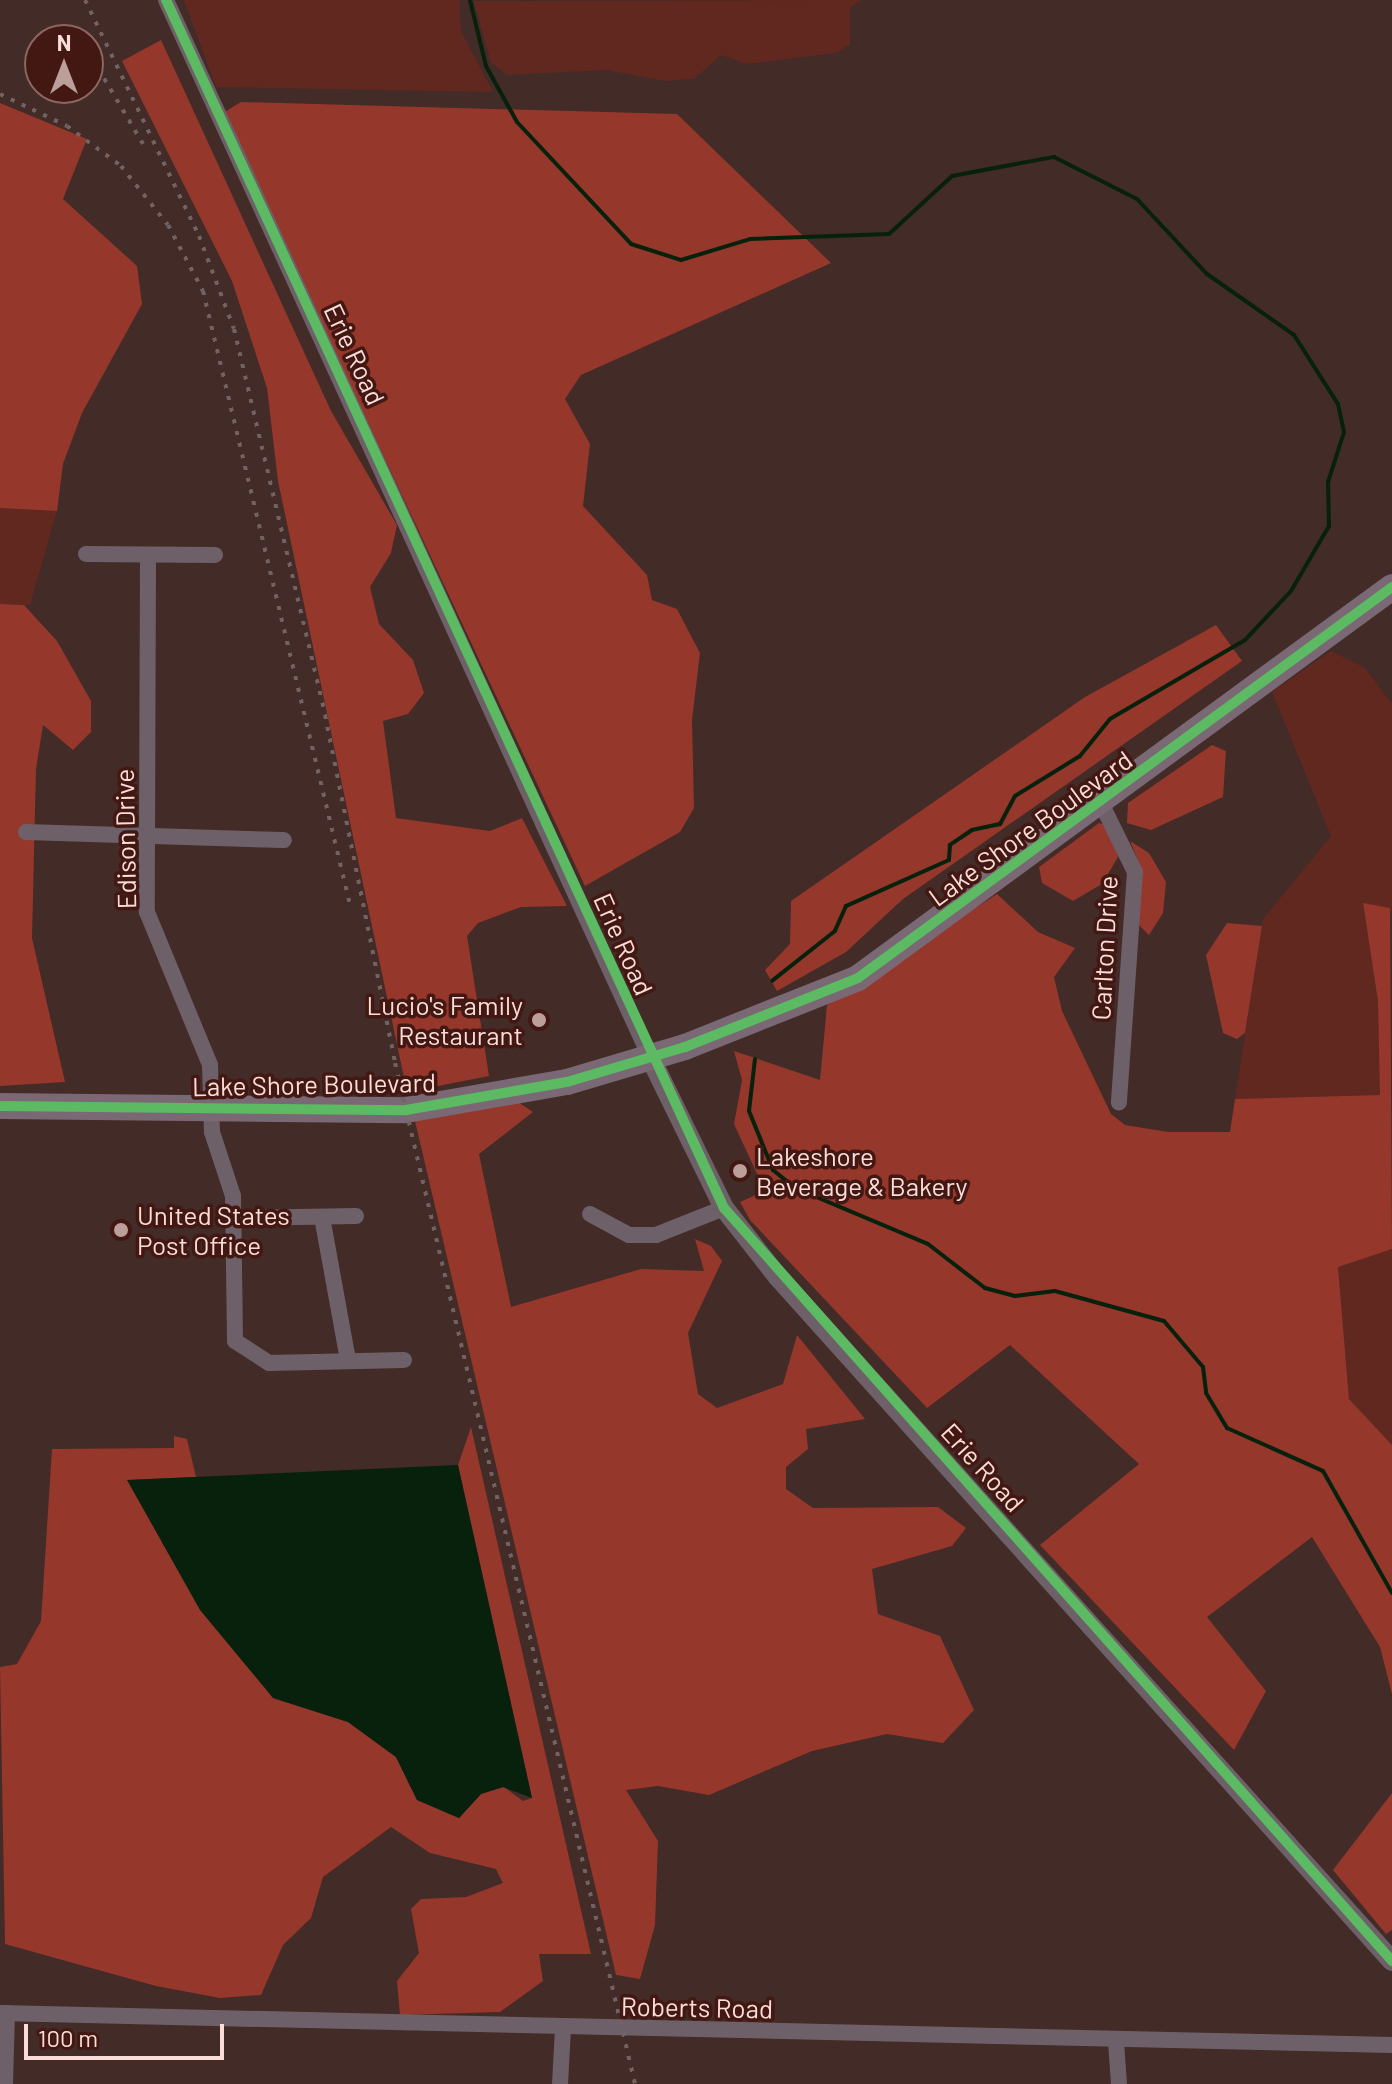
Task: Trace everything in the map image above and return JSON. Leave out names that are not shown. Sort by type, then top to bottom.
[{"type":"main road","name":"Lake Shore Boulevard","points":[[0,1106],[406,1110],[567,1082],[650,1057],[858,978],[1102,805],[1392,587]]},
{"type":"street","name":"Erie Road","points":[[166,0],[650,1057],[724,1208],[1392,1961]]},
{"type":"street","points":[[86,554],[215,555]]},
{"type":"street","name":"Edison Drive","points":[[148,556],[147,912],[197,1023],[210,1065],[210,1109],[234,1218],[239,1349],[269,1363],[348,1360]]},
{"type":"street","name":"Carlton Drive","points":[[1102,805],[1135,872],[1119,1102]]},
{"type":"street","points":[[26,832],[284,840]]},
{"type":"street","points":[[590,1214],[629,1235],[656,1235],[724,1208]]},
{"type":"street","points":[[234,1218],[356,1216]]},
{"type":"street","points":[[322,1217],[348,1360],[404,1360]]},
{"type":"street","points":[[4,2013],[5,2084]]},
{"type":"street","name":"Roberts Road","points":[[4,2013],[1116,2042],[1392,2045]]},
{"type":"street","points":[[560,2084],[563,2028]]},
{"type":"street","points":[[1116,2042],[1119,2084]]},
{"type":"shaded area","points":[[184,0],[459,0],[461,31],[493,92],[216,87]]},
{"type":"shaded area","points":[[861,0],[850,8],[850,45],[836,53],[747,64],[721,55],[694,79],[665,81],[607,70],[508,75],[491,63],[474,1]]},
{"type":"shaded area","points":[[161,40],[331,411],[397,525],[391,553],[370,587],[379,624],[413,660],[424,693],[408,714],[383,721],[396,818],[490,831],[522,818],[567,906],[521,907],[478,923],[467,936],[489,1076],[407,1092],[278,481],[267,388],[232,281],[122,61]]},
{"type":"shaded area","points":[[241,102],[677,114],[831,263],[581,375],[565,399],[590,444],[583,506],[647,575],[652,600],[677,609],[700,653],[692,720],[694,808],[680,832],[585,886],[223,113]]},
{"type":"shaded area","points":[[0,103],[87,139],[63,199],[137,266],[142,304],[82,413],[63,464],[57,511],[0,508]]},
{"type":"shaded area","points":[[0,508],[57,511],[30,605],[0,604]]},
{"type":"shaded area","points":[[0,604],[24,605],[57,641],[91,701],[91,732],[73,750],[43,725],[36,769],[32,938],[65,1082],[0,1086]]},
{"type":"shaded area","points":[[1216,625],[1242,661],[903,899],[846,952],[777,991],[765,970],[790,944],[791,901],[1085,697]]},
{"type":"shaded area","points":[[1331,651],[1365,668],[1392,704],[1392,912],[1363,904],[1378,1001],[1381,1095],[1235,1099],[1263,919],[1331,836],[1272,692]]},
{"type":"shaded area","points":[[1212,745],[1226,751],[1223,797],[1151,830],[1127,823],[1128,803]]},
{"type":"shaded area","points":[[1099,823],[1112,827],[1118,857],[1102,884],[1073,901],[1042,883],[1039,867]]},
{"type":"shaded area","points":[[1130,841],[1149,853],[1166,882],[1163,913],[1149,935],[1139,925],[1140,865]]},
{"type":"shaded area","points":[[997,894],[1038,932],[1075,948],[1054,977],[1062,1011],[1111,1114],[1125,1125],[1168,1132],[1230,1132],[1235,1099],[1380,1095],[1378,1001],[1363,903],[1390,908],[1392,1249],[1338,1267],[1349,1399],[1392,1445],[1392,1694],[1380,1647],[1312,1537],[1207,1617],[1266,1691],[1234,1750],[1040,1545],[1139,1464],[1010,1345],[927,1408],[750,1220],[740,1202],[765,1191],[734,1124],[742,1080],[734,1051],[820,1080],[827,1005]]},
{"type":"shaded area","points":[[1227,923],[1262,926],[1245,1033],[1237,1039],[1223,1033],[1206,955]]},
{"type":"shaded area","points":[[515,1100],[533,1112],[479,1154],[511,1307],[641,1269],[704,1271],[695,1239],[711,1246],[722,1261],[688,1333],[698,1394],[717,1408],[783,1384],[797,1335],[865,1419],[806,1429],[808,1449],[786,1467],[786,1489],[813,1508],[938,1507],[966,1528],[952,1546],[872,1569],[878,1614],[940,1636],[974,1710],[943,1743],[887,1734],[812,1751],[709,1795],[658,1786],[626,1790],[658,1841],[655,1925],[640,1979],[616,1975],[414,1117]]},
{"type":"shaded area","points":[[1392,1249],[1392,1445],[1349,1399],[1338,1266]]},
{"type":"shaded area","points":[[471,1427],[591,1954],[539,1954],[543,1981],[500,2012],[400,2015],[397,1981],[419,1953],[411,1909],[421,1899],[466,1897],[503,1883],[496,1869],[430,1853],[391,1827],[323,1877],[311,1918],[283,1945],[261,1995],[220,1998],[156,1986],[5,1944],[0,1667],[17,1664],[41,1621],[52,1449],[174,1448],[174,1436],[187,1439],[196,1477],[128,1480],[273,1698],[348,1722],[396,1757],[417,1800],[459,1818],[481,1794],[504,1787],[523,1801],[532,1798],[458,1465]]},
{"type":"shaded area","points":[[458,1465],[532,1798],[503,1787],[481,1794],[459,1818],[417,1800],[396,1757],[348,1722],[273,1698],[200,1610],[127,1480]]},
{"type":"shaded area","points":[[1392,1793],[1392,1930],[1386,1934],[1333,1870]]},
{"type":"waterway","points":[[470,0],[486,66],[517,122],[631,244],[681,260],[750,239],[889,234],[952,176],[1054,157],[1137,199],[1207,274],[1294,335],[1338,404],[1344,432],[1328,482],[1329,526],[1291,591],[1245,640],[1110,719],[1080,756],[1015,796],[1000,824],[972,830],[950,845],[949,860],[846,906],[835,931],[772,981]]},
{"type":"waterway","points":[[755,1059],[749,1111],[773,1170],[795,1188],[928,1244],[985,1288],[1015,1296],[1055,1291],[1164,1321],[1203,1367],[1206,1393],[1227,1428],[1323,1471],[1392,1593]]},
{"type":"railway","points":[[85,0],[199,236],[234,329],[325,715],[395,1063],[635,2084]]},
{"type":"railway","points":[[104,78],[143,144]]},
{"type":"railway","points":[[0,94],[67,126],[121,166],[168,225],[203,291],[351,909]]},
{"type":"cycle path","points":[[166,0],[724,1208],[1392,1961]]},
{"type":"cycle path","points":[[0,1106],[406,1110],[567,1082],[685,1047],[858,978],[1392,587]]},
{"type":"place","name":"Lucio's Family Restaurant","points":[[539,1020]]},
{"type":"place","name":"Lakeshore Beverage & Bakery","points":[[740,1171]]},
{"type":"place","name":"United States Post Office","points":[[121,1230]]}]
